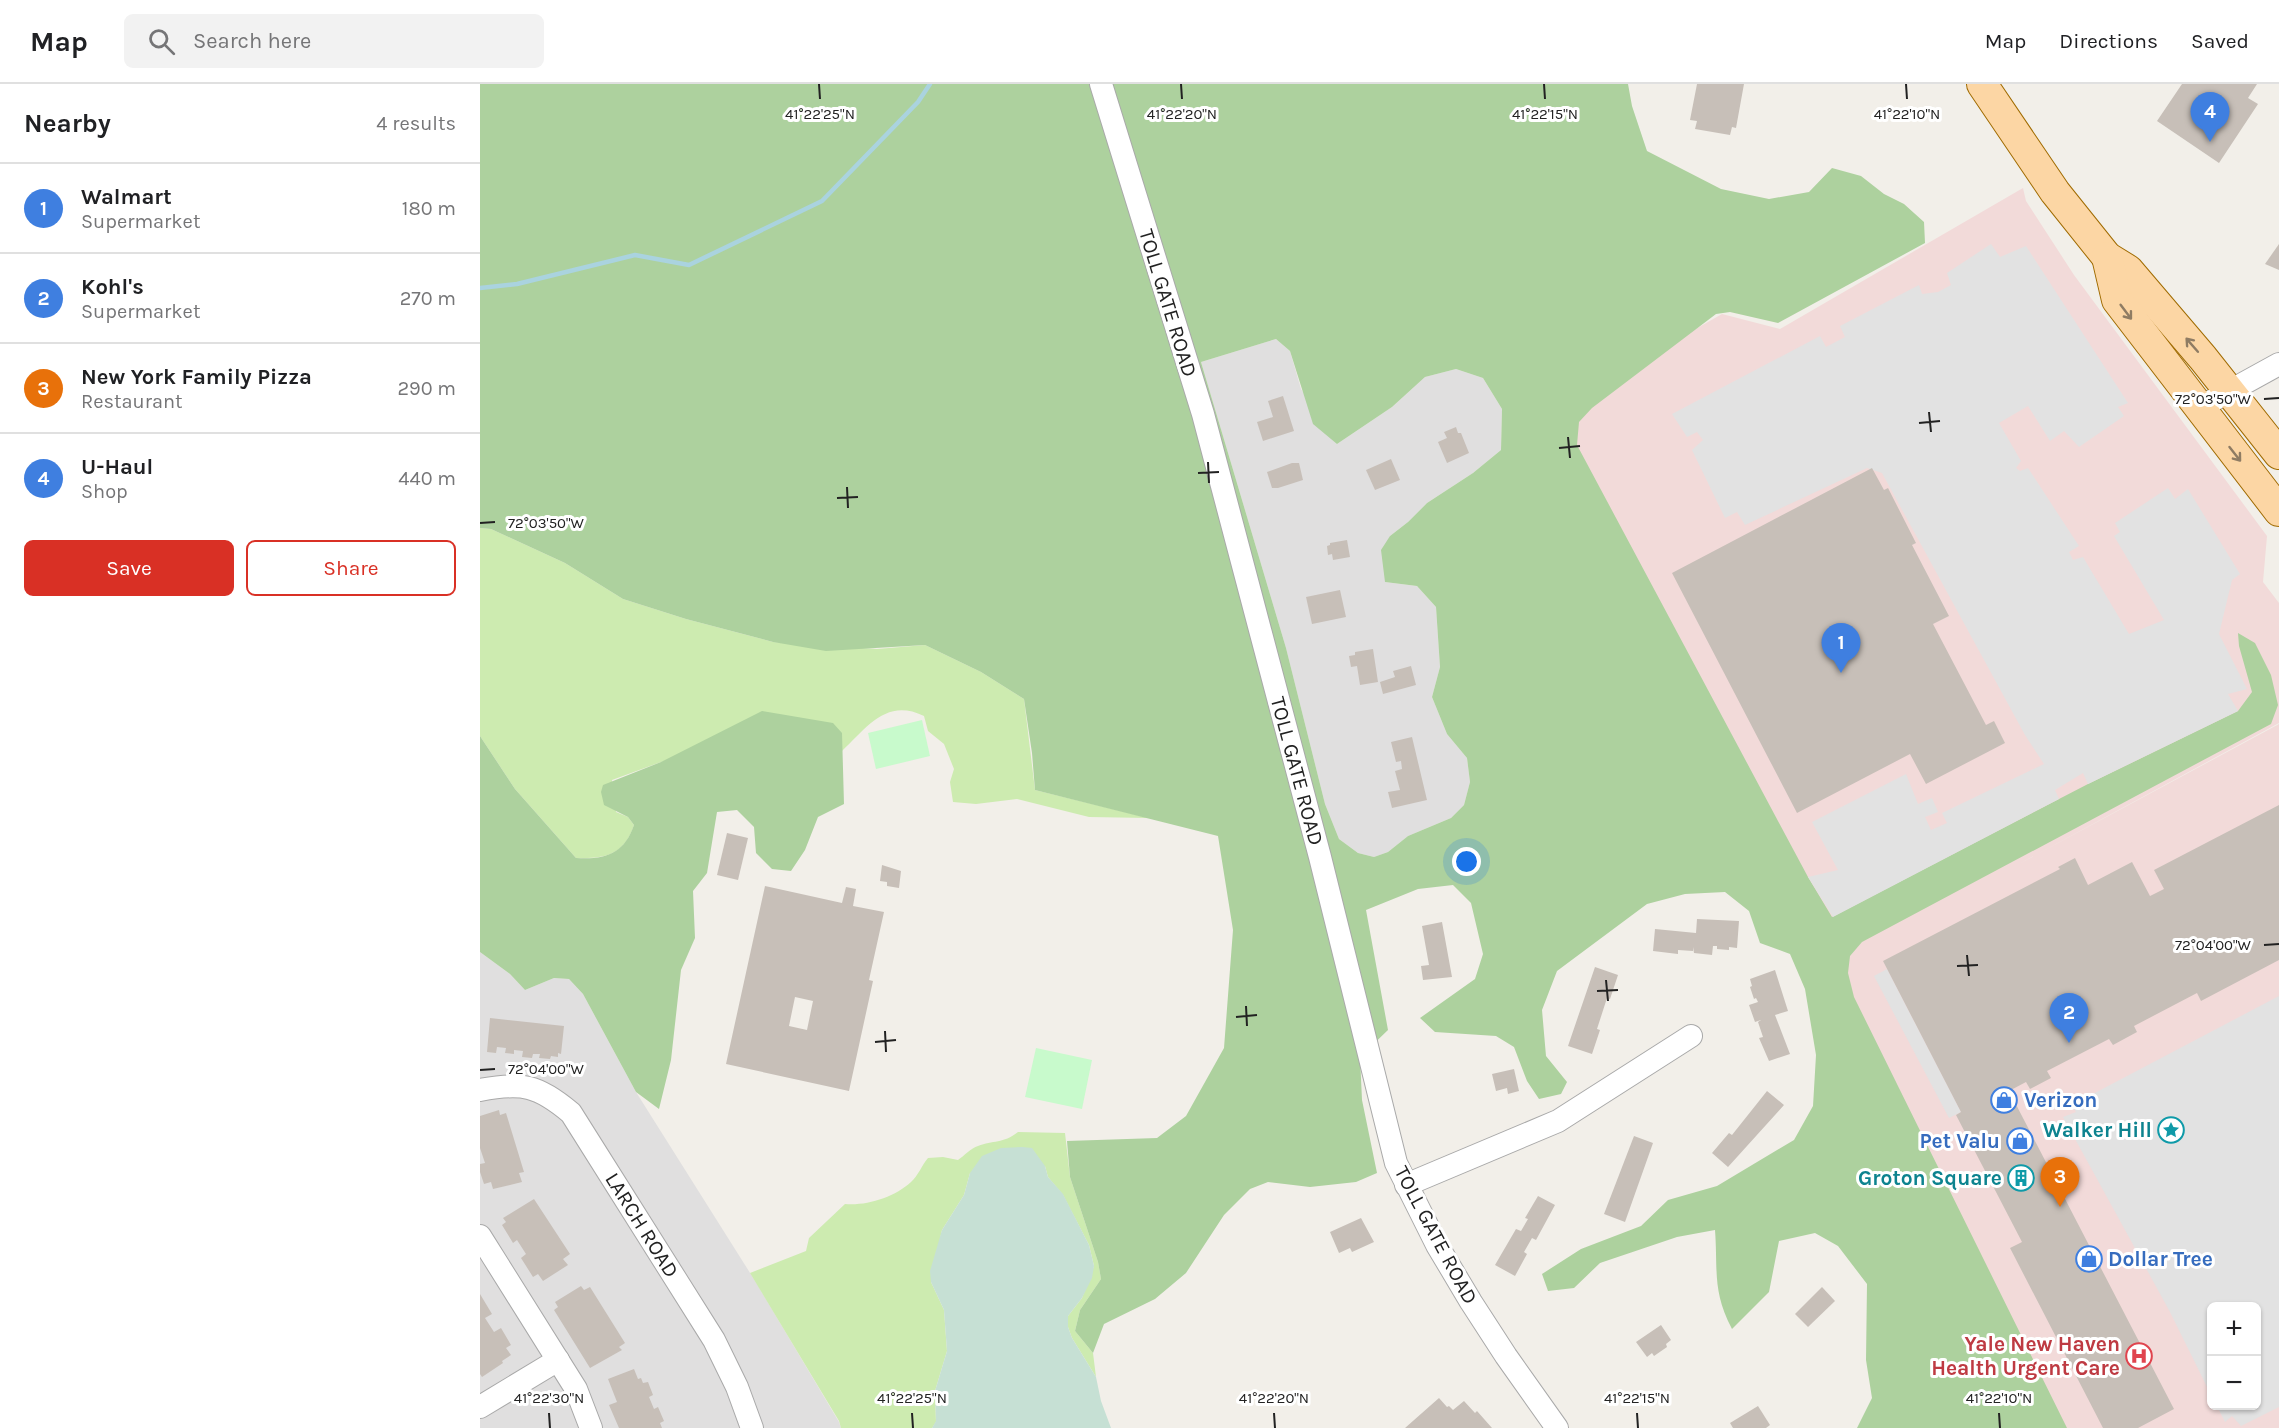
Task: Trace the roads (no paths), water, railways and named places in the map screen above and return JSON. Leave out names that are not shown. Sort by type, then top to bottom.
[{"type":"main road","points":[[1982,84],[2055,192],[2107,257],[2128,270],[2229,390],[2279,454]]},
{"type":"main road","points":[[2107,257],[2117,300],[2279,511]]},
{"type":"street","name":"TOLL GATE ROAD","points":[[1101,84],[1203,414],[1320,857],[1396,1163],[1437,1245],[1471,1302],[1557,1428]]},
{"type":"street","points":[[2199,408],[2279,364]]},
{"type":"street","points":[[1406,1185],[1558,1121],[1690,1036]]},
{"type":"street","name":"LARCH ROAD","points":[[480,1090],[505,1085],[528,1087],[552,1097],[571,1113],[714,1340],[737,1387],[752,1428]]},
{"type":"street","points":[[480,1236],[576,1389],[591,1428]]},
{"type":"street","points":[[480,1407],[558,1360]]},
{"type":"waterway","points":[[480,288],[517,284],[635,255],[689,265],[822,201],[918,102],[930,84]]},
{"type":"place","name":"U-Haul","points":[[2210,142]]},
{"type":"place","name":"Walmart","points":[[1841,673]]},
{"type":"place","name":"Kohl's","points":[[2069,1043]]},
{"type":"place","name":"Verizon","points":[[2004,1100]]},
{"type":"place","name":"Walker Hill","points":[[2171,1130]]},
{"type":"place","name":"Pet Valu","points":[[2020,1141]]},
{"type":"place","name":"Groton Square","points":[[2021,1178]]},
{"type":"place","name":"New York Family Pizza","points":[[2060,1207]]},
{"type":"place","name":"Dollar Tree","points":[[2089,1259]]},
{"type":"place","name":"Yale New Haven Health Urgent Care","points":[[2139,1356]]}]
